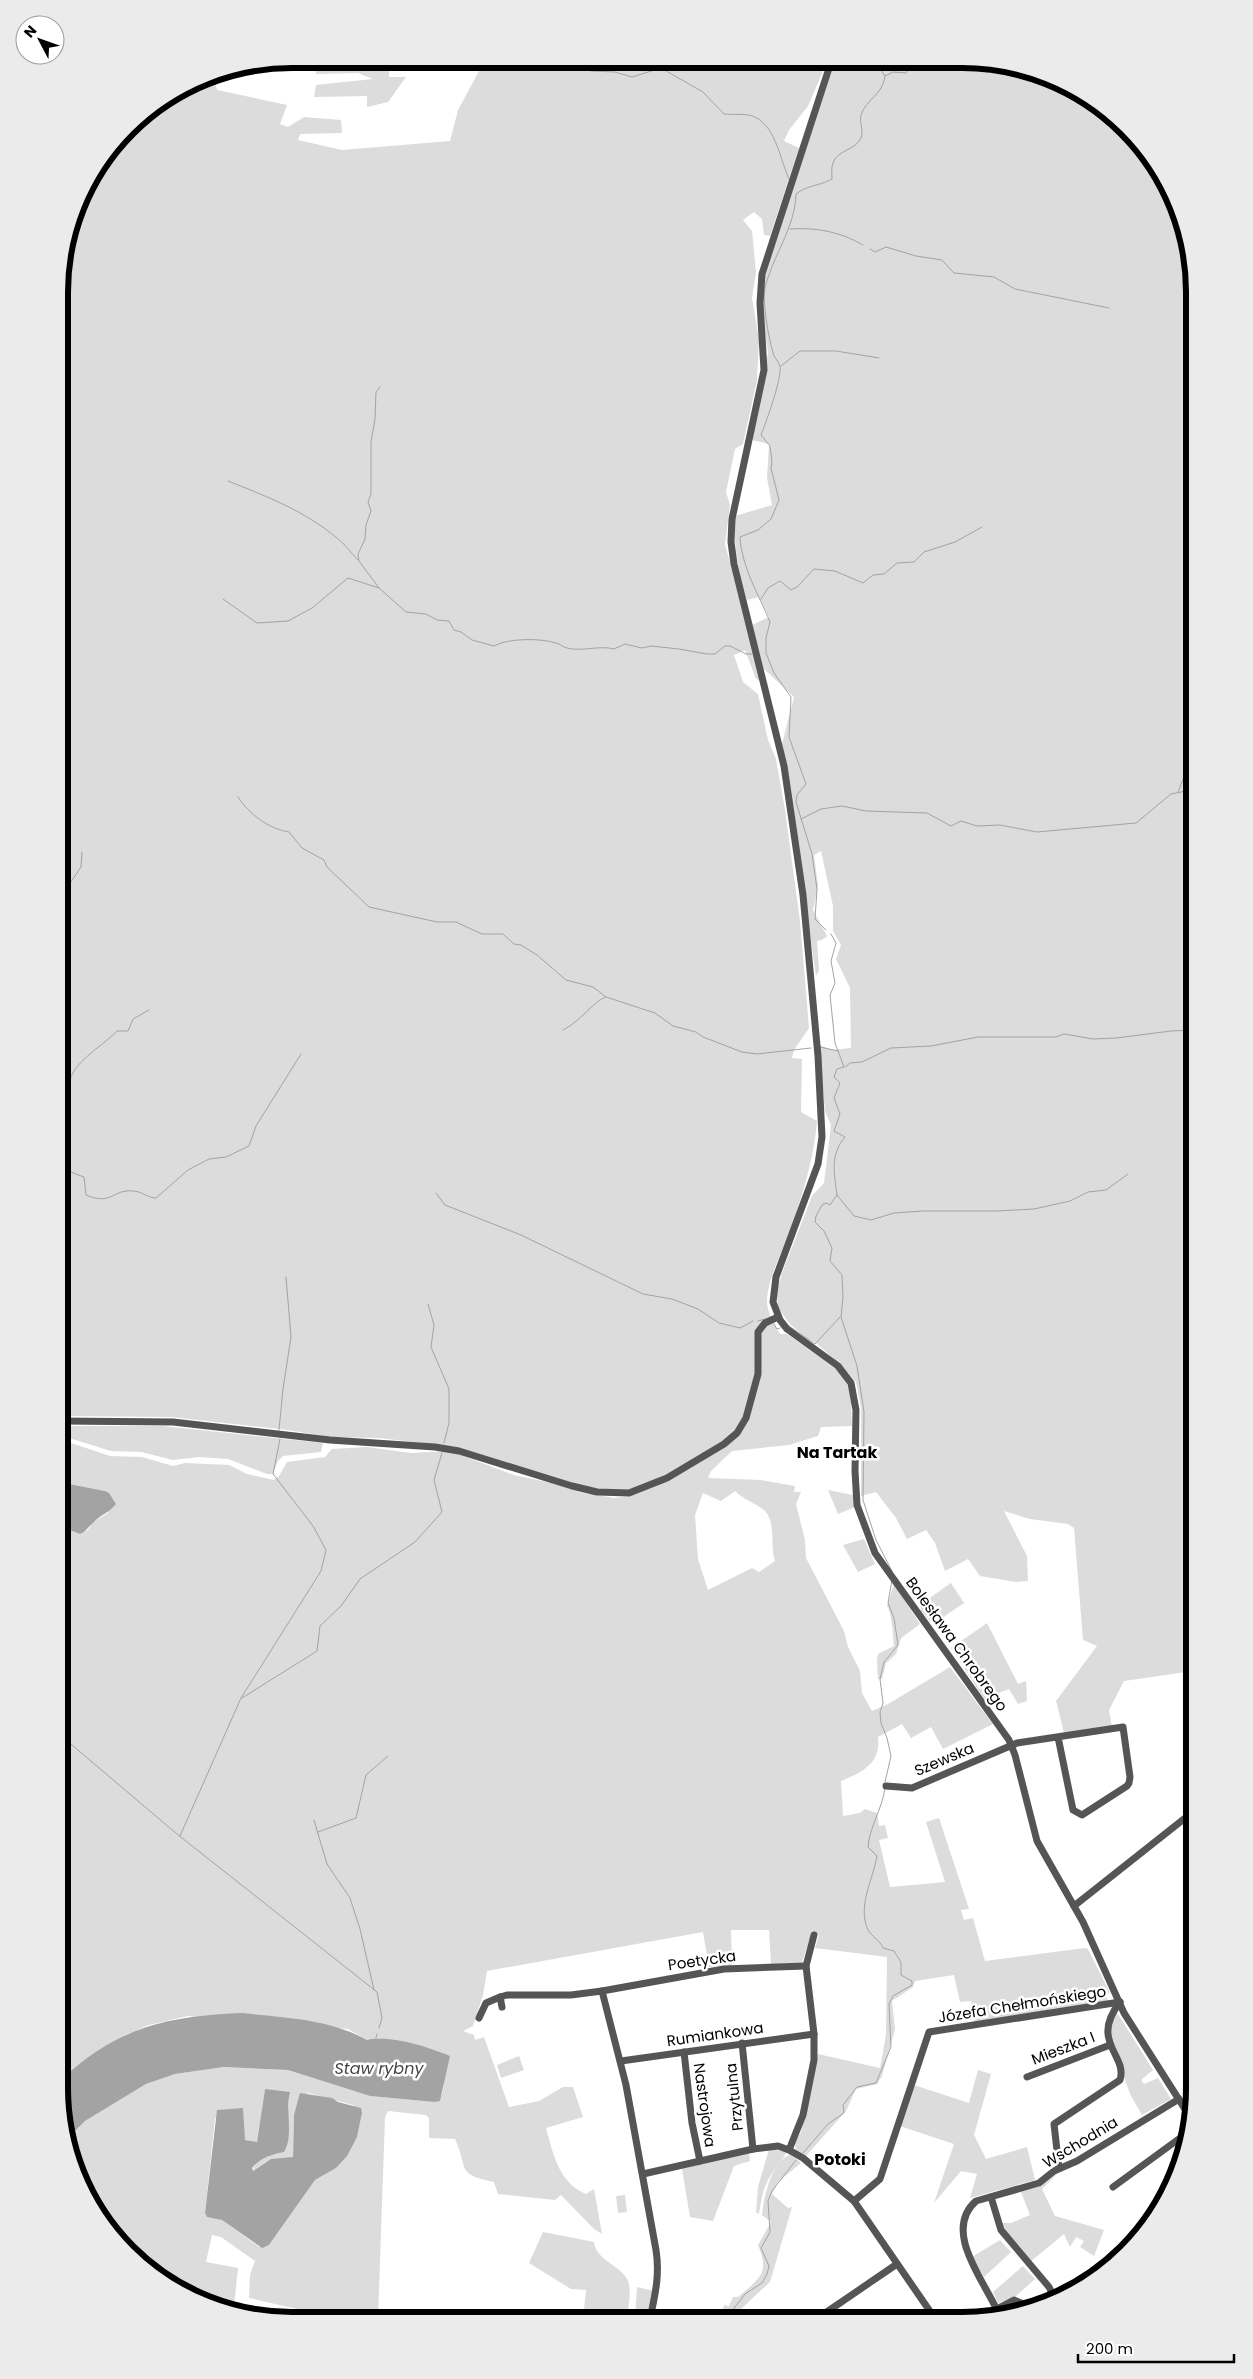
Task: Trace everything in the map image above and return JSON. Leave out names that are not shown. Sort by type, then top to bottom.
[{"type":"street","points":[[68,1421],[173,1422],[330,1440],[435,1447],[459,1451],[597,1492],[629,1493],[667,1478],[724,1444],[737,1433],[746,1418],[758,1374],[758,1332],[765,1323],[778,1317],[773,1302],[773,1286],[818,1164],[822,1137],[818,1056],[803,895],[784,766],[734,564],[731,542],[736,503],[764,370],[760,303],[762,274],[829,68]]},
{"type":"street","name":"Bolesława Chrobrego","points":[[778,1317],[787,1329],[838,1366],[851,1383],[856,1410],[855,1472],[858,1505],[874,1553],[1011,1745],[1037,1841],[1074,1906],[1137,2036],[1185,2108]]},
{"type":"street","name":"Szewska","points":[[886,1786],[912,1788],[1011,1745],[1058,1737],[1123,1727],[1130,1777],[1129,1783],[1082,1815],[1072,1810],[1058,1737]]},
{"type":"street","points":[[1074,1906],[1186,1817]]},
{"type":"street","points":[[789,2150],[798,2130],[807,2098],[814,2060],[814,2034],[806,1966],[814,1934]]},
{"type":"street","name":"Poetycka","points":[[500,1997],[516,1994],[571,1995],[724,1969],[806,1966]]},
{"type":"street","points":[[602,1991],[621,2061],[643,2174],[659,2272],[651,2312]]},
{"type":"street","points":[[479,2018],[486,2003],[500,1997],[502,2006]]},
{"type":"street","points":[[1059,2168],[1054,2124],[1120,2080],[1121,2072],[1107,2033],[1109,2020],[1120,2002]]},
{"type":"street","name":"Józefa Chełmońskiego","points":[[854,2201],[880,2179],[929,2032],[1120,2002]]},
{"type":"street","name":"Rumiankowa","points":[[621,2061],[814,2034]]},
{"type":"street","name":"Przytulna","points":[[742,2043],[753,2149]]},
{"type":"street","name":"Mieszka I","points":[[1027,2077],[1110,2045]]},
{"type":"street","name":"Nastrojowa","points":[[684,2052],[692,2123],[700,2161]]},
{"type":"street","name":"Wschodnia","points":[[996,2308],[969,2257],[963,2221],[968,2208],[976,2201],[1039,2183],[1059,2168],[1078,2161],[1179,2099]]},
{"type":"street","points":[[1113,2187],[1180,2138]]},
{"type":"street","points":[[643,2174],[768,2146],[789,2150],[835,2184],[854,2201],[929,2312]]},
{"type":"street","points":[[991,2197],[1000,2230],[1051,2292]]},
{"type":"street","points":[[827,2312],[897,2264]]},
{"type":"street","points":[[996,2308],[1014,2300],[1023,2303]]},
{"type":"shaded area","points":[[316,68],[410,68],[411,71],[389,70],[389,77],[406,77],[388,102],[367,107],[367,96],[314,97],[316,85],[373,79],[358,73],[316,74]]},
{"type":"shaded area","points":[[481,68],[824,68],[808,106],[789,130],[784,141],[799,148],[770,236],[764,235],[762,219],[754,212],[743,220],[752,231],[756,272],[752,298],[759,339],[757,380],[743,444],[735,449],[726,492],[730,505],[725,544],[761,681],[756,679],[745,650],[734,655],[743,682],[758,694],[768,740],[776,759],[785,810],[800,921],[809,1028],[794,1050],[792,1058],[802,1059],[801,1112],[817,1121],[807,1178],[773,1274],[768,1290],[767,1303],[771,1317],[780,1334],[787,1334],[840,1372],[849,1391],[852,1426],[821,1427],[818,1436],[789,1445],[732,1451],[711,1471],[708,1478],[760,1480],[795,1486],[794,1492],[801,1492],[796,1504],[805,1540],[806,1558],[844,1631],[848,1647],[860,1671],[862,1693],[872,1711],[888,1704],[950,1667],[993,1724],[943,1749],[931,1727],[911,1738],[902,1724],[878,1737],[877,1754],[869,1765],[841,1781],[843,1816],[860,1813],[865,1809],[877,1813],[879,1826],[885,1825],[888,1838],[879,1840],[890,1887],[945,1882],[926,1822],[939,1818],[969,1909],[961,1910],[964,1920],[973,1918],[985,1961],[1085,1948],[1088,1949],[1110,1993],[1106,1995],[1108,2002],[1057,2008],[975,2023],[971,2001],[960,2002],[954,1975],[915,1981],[913,1987],[892,2001],[895,2029],[882,2076],[877,2084],[856,2089],[846,2111],[805,2157],[796,2150],[795,2143],[801,2132],[818,2054],[880,2068],[886,2035],[887,1957],[815,1948],[819,1935],[811,1934],[802,1963],[771,1964],[769,1930],[731,1930],[732,1965],[709,1967],[703,1932],[487,1971],[483,1995],[473,2026],[463,2031],[474,2035],[475,2040],[484,2037],[509,2107],[539,2101],[563,2087],[573,2087],[583,2117],[546,2128],[558,2167],[569,2183],[586,2194],[594,2189],[602,2234],[594,2229],[561,2195],[555,2200],[498,2194],[494,2182],[468,2173],[455,2139],[429,2138],[429,2118],[426,2115],[388,2111],[385,2117],[378,2312],[311,2312],[249,2298],[250,2275],[255,2261],[221,2237],[212,2235],[206,2262],[238,2268],[234,2304],[192,2288],[167,2274],[133,2246],[105,2212],[97,2200],[79,2160],[72,2134],[85,2121],[146,2084],[175,2074],[224,2067],[288,2070],[370,2096],[437,2102],[441,2097],[444,2085],[440,2052],[385,2038],[367,2040],[348,2029],[188,2016],[149,2025],[125,2035],[95,2053],[68,2074],[68,1529],[80,1534],[88,1530],[92,1523],[108,1513],[105,1491],[68,1484],[68,1442],[110,1456],[142,1457],[173,1466],[185,1463],[229,1465],[247,1474],[274,1480],[279,1476],[287,1462],[325,1457],[332,1449],[367,1447],[411,1453],[450,1451],[514,1475],[556,1484],[579,1492],[614,1498],[631,1496],[627,1493],[584,1489],[450,1446],[378,1438],[329,1437],[288,1430],[171,1417],[68,1416],[68,276],[69,262],[79,219],[97,179],[114,155],[133,133],[167,105],[179,97],[215,81],[217,90],[287,105],[280,124],[288,127],[304,117],[341,120],[342,133],[300,134],[298,140],[342,150],[450,141],[458,110]],"holes":[[[735,1491],[761,1508],[768,1516],[772,1528],[775,1561],[759,1572],[752,1568],[708,1590],[698,1559],[695,1515],[703,1493],[721,1501]],[[265,2089],[289,2099],[287,2131],[278,2154],[262,2158],[252,2171],[271,2159],[293,2158],[294,2115],[308,2093],[353,2105],[362,2113],[357,2137],[336,2168],[315,2180],[269,2245],[259,2247],[222,2220],[205,2213],[215,2118],[245,2140],[257,2142]]]},
{"type":"shaded area","points":[[832,68],[991,69],[1034,79],[1074,97],[1109,123],[1139,155],[1156,179],[1174,219],[1178,233],[1184,262],[1186,291],[1186,1672],[1124,1681],[1109,1710],[1112,1727],[1064,1733],[1056,1701],[1097,1646],[1083,1640],[1074,1528],[1068,1524],[1030,1519],[1004,1511],[1027,1556],[1028,1581],[1016,1582],[980,1576],[968,1559],[945,1571],[935,1543],[926,1530],[907,1539],[896,1518],[876,1492],[861,1496],[861,1408],[856,1382],[843,1367],[816,1343],[807,1339],[790,1324],[778,1308],[777,1291],[782,1273],[812,1196],[824,1183],[831,1125],[825,1111],[819,1045],[832,1050],[851,1048],[850,988],[836,959],[841,945],[833,931],[833,906],[821,851],[814,855],[818,886],[813,910],[827,936],[817,941],[819,971],[816,976],[782,744],[794,697],[763,668],[752,625],[769,617],[759,597],[747,600],[737,558],[735,516],[772,505],[767,478],[769,444],[752,440],[768,353],[761,306],[764,277]]},
{"type":"shaded area","points":[[68,1426],[163,1426],[323,1443],[321,1452],[283,1456],[278,1461],[273,1474],[267,1474],[228,1459],[199,1457],[173,1460],[141,1452],[111,1451],[68,1438]]},
{"type":"shaded area","points":[[828,1490],[853,1495],[855,1507],[838,1514]]},
{"type":"shaded area","points":[[864,1539],[875,1564],[858,1572],[843,1545]]},
{"type":"shaded area","points":[[951,1583],[964,1603],[933,1624],[921,1611],[920,1605]]},
{"type":"shaded area","points":[[894,1584],[920,1624],[901,1638],[896,1654],[886,1663],[882,1679],[878,1679],[878,1654],[894,1646],[891,1619],[887,1606]]},
{"type":"shaded area","points":[[987,1623],[1018,1684],[1026,1681],[1027,1701],[1018,1704],[1009,1689],[993,1695],[987,1703],[951,1648]]},
{"type":"shaded area","points":[[1118,2014],[1153,2070],[1141,2080],[1144,2084],[1158,2078],[1171,2099],[1142,2115],[1130,2094],[1110,2036],[1113,2016]]},
{"type":"shaded area","points":[[519,2056],[524,2070],[501,2078],[497,2065]]},
{"type":"shaded area","points":[[978,2070],[991,2074],[974,2135],[986,2159],[1027,2147],[1035,2180],[970,2198],[977,2174],[961,2171],[934,2203],[954,2144],[900,2126],[914,2085],[969,2103]]},
{"type":"shaded area","points":[[769,2149],[787,2152],[765,2186],[759,2214],[756,2212],[758,2187]]},
{"type":"shaded area","points":[[749,2152],[750,2161],[734,2166],[713,2221],[690,2217],[682,2169]]},
{"type":"shaded area","points":[[791,2154],[801,2163],[778,2182],[772,2194],[788,2208],[792,2207],[770,2282],[740,2312],[723,2312],[724,2305],[729,2306],[733,2297],[738,2297],[752,2285],[763,2269],[758,2245],[771,2222],[762,2215],[765,2199],[770,2180],[778,2164]]},
{"type":"shaded area","points":[[1059,2172],[1042,2189],[1055,2216],[1104,2230],[1094,2256],[1080,2247],[1084,2241],[1076,2237],[1070,2247],[1064,2234],[1030,2262],[1003,2231],[1001,2223],[1011,2223],[1030,2215],[1021,2192],[1041,2186]]},
{"type":"shaded area","points":[[625,2195],[627,2212],[618,2213],[616,2196]]},
{"type":"shaded area","points":[[543,2232],[594,2242],[600,2254],[622,2273],[629,2284],[628,2312],[584,2312],[586,2290],[571,2289],[529,2263]]},
{"type":"shaded area","points":[[1000,2240],[1011,2252],[984,2277],[972,2257]]},
{"type":"shaded area","points":[[1023,2266],[1035,2279],[1015,2297],[998,2303],[993,2292]]},
{"type":"shaded area","points":[[637,2287],[654,2291],[648,2312],[635,2312]]},
{"type":"water","points":[[68,1484],[105,1491],[109,1493],[116,1504],[86,1531],[80,1534],[68,1529]]},
{"type":"water","name":"Staw rybny","points":[[243,2013],[307,2020],[353,2033],[367,2040],[397,2040],[420,2045],[450,2056],[440,2101],[370,2096],[288,2070],[224,2067],[175,2074],[146,2084],[85,2121],[72,2134],[69,2117],[68,2074],[80,2063],[101,2048],[144,2028],[190,2017]]},
{"type":"water","name":"Staw rybny","points":[[265,2089],[290,2092],[287,2146],[284,2152],[271,2155],[255,2164],[252,2168],[253,2171],[271,2159],[293,2157],[294,2115],[300,2093],[332,2098],[338,2102],[361,2108],[362,2113],[357,2137],[347,2156],[336,2168],[315,2180],[269,2245],[262,2248],[222,2220],[207,2217],[205,2213],[217,2110],[243,2108],[245,2140],[257,2142]]},
{"type":"waterway","points":[[591,71],[615,72],[632,77],[661,68],[703,92],[724,114],[755,117],[762,122],[773,137],[790,181]]},
{"type":"waterway","points":[[880,68],[885,76]]},
{"type":"waterway","points":[[826,930],[815,919],[817,889],[812,854],[796,802],[797,795],[806,784],[789,737],[791,697],[774,673],[766,653],[766,638],[770,622],[747,570],[740,537],[758,530],[771,519],[779,500],[771,468],[770,446],[761,435],[773,401],[780,372],[780,366],[774,356],[768,332],[764,295],[773,264],[792,218],[796,194],[832,179],[832,166],[835,159],[838,155],[859,142],[862,132],[861,115],[881,88],[885,76],[893,72],[906,73],[909,68]]},
{"type":"waterway","points":[[790,229],[828,231],[855,240],[863,245]]},
{"type":"waterway","points":[[870,249],[875,252],[886,247],[916,256],[942,260],[954,273],[994,277],[1015,289],[1109,308]]},
{"type":"waterway","points":[[781,366],[800,351],[836,351],[879,358]]},
{"type":"waterway","points":[[380,387],[376,392],[375,419],[371,442],[371,494],[368,502],[371,511],[366,525],[365,539],[358,554],[359,561],[379,588],[406,612],[426,614],[437,620],[449,621],[454,630],[461,632],[472,640],[494,646],[507,641],[533,640],[550,641],[573,649],[614,649],[625,644],[642,648],[651,646],[707,654],[715,654],[725,646],[730,646],[746,654],[752,654]]},
{"type":"waterway","points":[[228,481],[271,499],[312,520],[340,540],[358,560]]},
{"type":"waterway","points":[[761,599],[768,588],[780,581],[791,590],[797,587],[814,569],[835,571],[863,583],[873,575],[884,574],[897,563],[914,562],[924,552],[955,542],[982,527]]},
{"type":"waterway","points":[[223,599],[257,623],[288,621],[312,608],[348,578],[379,588]]},
{"type":"waterway","points":[[1178,792],[1186,775]]},
{"type":"waterway","points":[[801,819],[821,809],[842,806],[866,811],[927,813],[951,826],[961,821],[977,826],[1000,825],[1037,832],[1136,823],[1171,794],[1186,791]]},
{"type":"waterway","points":[[238,797],[260,820],[274,828],[289,832],[302,848],[324,860],[327,867],[369,907],[437,922],[456,922],[482,934],[503,934],[514,944],[521,945],[537,955],[566,980],[593,987],[606,997],[655,1013],[673,1026],[696,1032],[703,1037],[742,1052],[757,1054],[811,1048]]},
{"type":"waterway","points":[[68,886],[81,867],[82,852]]},
{"type":"waterway","points":[[831,934],[836,943],[831,961],[835,983],[830,995],[835,1043],[844,1067],[837,1069],[834,1077],[840,1083],[834,1098],[840,1114],[834,1131],[845,1137],[837,1150],[834,1164],[837,1195],[830,1205],[826,1203],[822,1205],[815,1222],[824,1231],[832,1248],[830,1261],[842,1275],[843,1297],[841,1317],[857,1366],[864,1412],[863,1500],[876,1540],[892,1571]]},
{"type":"waterway","points":[[563,1030],[605,997]]},
{"type":"waterway","points":[[68,1089],[70,1080],[79,1064],[117,1031],[128,1031],[133,1019],[149,1010]]},
{"type":"waterway","points":[[845,1067],[850,1063],[862,1062],[891,1048],[931,1046],[978,1037],[1056,1037],[1064,1034],[1093,1039],[1186,1030]]},
{"type":"waterway","points":[[820,1047],[838,1051]]},
{"type":"waterway","points":[[68,1169],[84,1177],[86,1195],[95,1198],[107,1198],[126,1191],[139,1192],[156,1198],[188,1170],[209,1159],[226,1157],[249,1146],[256,1126],[301,1054]]},
{"type":"waterway","points":[[837,1195],[854,1216],[871,1220],[894,1213],[923,1211],[1034,1209],[1070,1201],[1088,1192],[1106,1190],[1128,1174]]},
{"type":"waterway","points":[[436,1193],[445,1205],[521,1235],[643,1294],[672,1299],[698,1309],[719,1323],[740,1328],[753,1321]]},
{"type":"waterway","points":[[279,1430],[291,1337],[286,1277]]},
{"type":"waterway","points":[[428,1304],[434,1325],[431,1347],[449,1389],[449,1423],[444,1443]]},
{"type":"waterway","points":[[789,1326],[815,1344],[840,1317]]},
{"type":"waterway","points":[[758,1321],[765,1319]]},
{"type":"waterway","points":[[774,1324],[777,1329],[780,1328]]},
{"type":"waterway","points":[[180,1836],[241,1698],[321,1571],[326,1550],[313,1526],[273,1474],[280,1439]]},
{"type":"waterway","points":[[242,1698],[317,1651],[320,1626],[341,1606],[360,1579],[415,1542],[442,1512],[434,1480],[442,1453]]},
{"type":"waterway","points":[[885,1782],[891,1756],[881,1723],[880,1712],[883,1703],[880,1679],[884,1662],[898,1645],[894,1618],[888,1603],[892,1580]]},
{"type":"waterway","points":[[68,1742],[177,1834],[377,1992],[382,2018],[379,2028]]},
{"type":"waterway","points":[[318,1832],[356,1818],[366,1775],[388,1756]]},
{"type":"waterway","points":[[803,2153],[828,2124],[844,2113],[843,2105],[857,2087],[876,2083],[891,2047],[889,2004],[893,1996],[912,1985],[912,1981],[901,1975],[901,1962],[894,1951],[883,1948],[868,1930],[865,1921],[865,1902],[877,1856],[868,1847],[869,1840],[885,1788]]},
{"type":"waterway","points":[[314,1820],[327,1864],[350,1898],[360,1929],[374,1990]]},
{"type":"waterway","points":[[376,2038],[377,2034]]},
{"type":"waterway","points":[[731,2312],[745,2294],[762,2283],[767,2274],[769,2266],[761,2248],[770,2232],[768,2201],[772,2191],[796,2160]]},
{"type":"district","name":"Na Tartak","points":[[837,1452]]},
{"type":"district","name":"Potoki","points":[[840,2159]]}]
